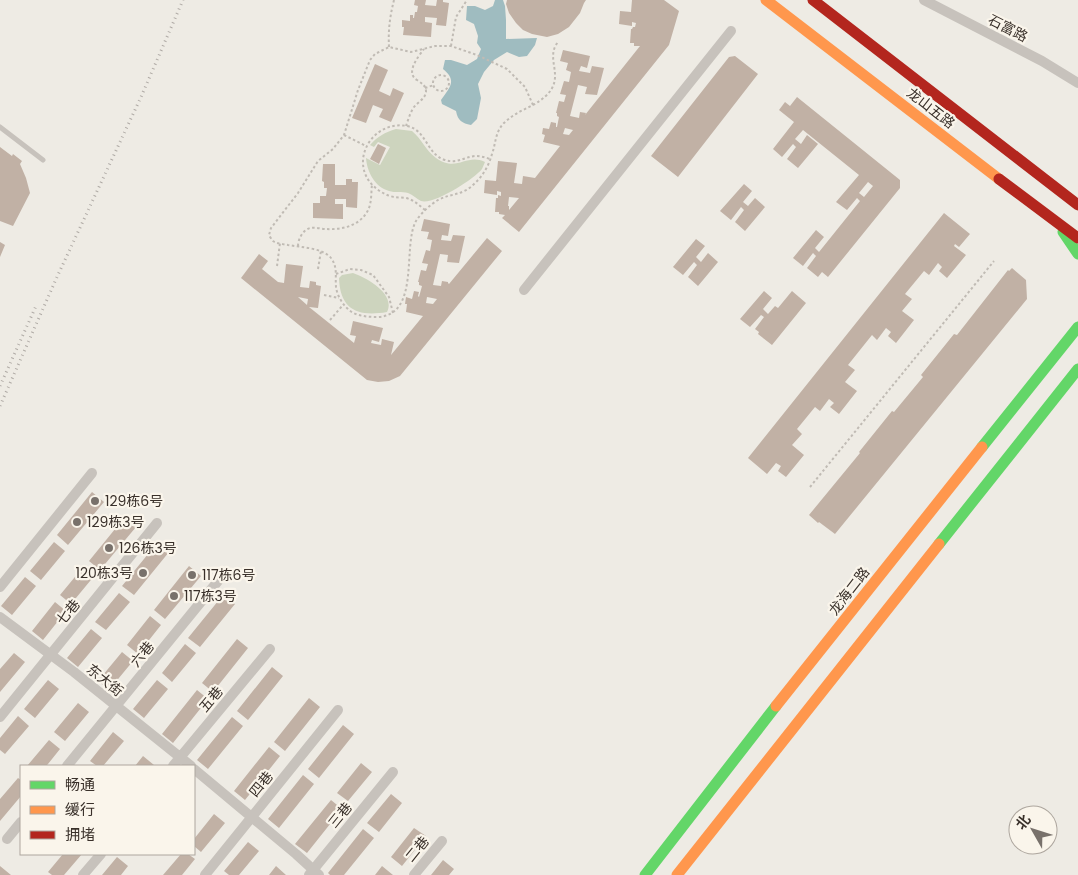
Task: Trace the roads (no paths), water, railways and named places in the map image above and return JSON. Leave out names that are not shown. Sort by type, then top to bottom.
[{"type":"main road","name":"龙山五路","points":[[766,0],[1078,238]]},
{"type":"main road","name":"龙山五路","points":[[813,0],[1078,204]]},
{"type":"main road","points":[[1050,216],[1078,254]]},
{"type":"main road","name":"龙海二路","points":[[645,875],[728,767],[1076,330]]},
{"type":"main road","points":[[678,875],[1078,369]]},
{"type":"street","name":"石富路","points":[[924,0],[1042,61],[1078,83]]},
{"type":"street","points":[[524,290],[731,31]]},
{"type":"street","points":[[0,587],[92,473]]},
{"type":"street","name":"七巷","points":[[0,717],[156,523]]},
{"type":"street","name":"六巷","points":[[68,765],[218,581]]},
{"type":"street","name":"东大街","points":[[0,617],[190,765]]},
{"type":"street","name":"五巷","points":[[174,765],[270,649]]},
{"type":"street","name":"四巷","points":[[205,875],[338,710]]},
{"type":"street","name":"东大街","points":[[195,770],[252,817],[314,873]]},
{"type":"street","name":"三巷","points":[[314,873],[393,772]]},
{"type":"street","points":[[7,839],[20,823]]},
{"type":"street","name":"二巷","points":[[414,875],[442,840]]},
{"type":"street","points":[[83,875],[100,855]]},
{"type":"lane","points":[[0,127],[42,160]]},
{"type":"water","points":[[495,0],[503,0],[505,6],[506,39],[537,38],[535,45],[527,56],[519,57],[507,52],[494,60],[484,72],[478,84],[481,98],[477,119],[471,125],[461,121],[456,111],[442,104],[441,100],[451,85],[448,73],[443,69],[445,60],[467,65],[477,59],[481,49],[477,43],[478,36],[474,24],[466,20],[467,6],[475,6],[485,10],[493,6]]},
{"type":"railway","points":[[0,406],[57,277],[141,97],[183,0]]},
{"type":"railway","points":[[0,386],[36,306]]},
{"type":"place","name":"129栋6号","points":[[95,501]]},
{"type":"place","name":"129栋3号","points":[[77,522]]},
{"type":"place","name":"126栋3号","points":[[109,548]]},
{"type":"place","name":"120栋3号","points":[[143,573]]},
{"type":"place","name":"117栋6号","points":[[192,575]]},
{"type":"place","name":"117栋3号","points":[[174,596]]}]
